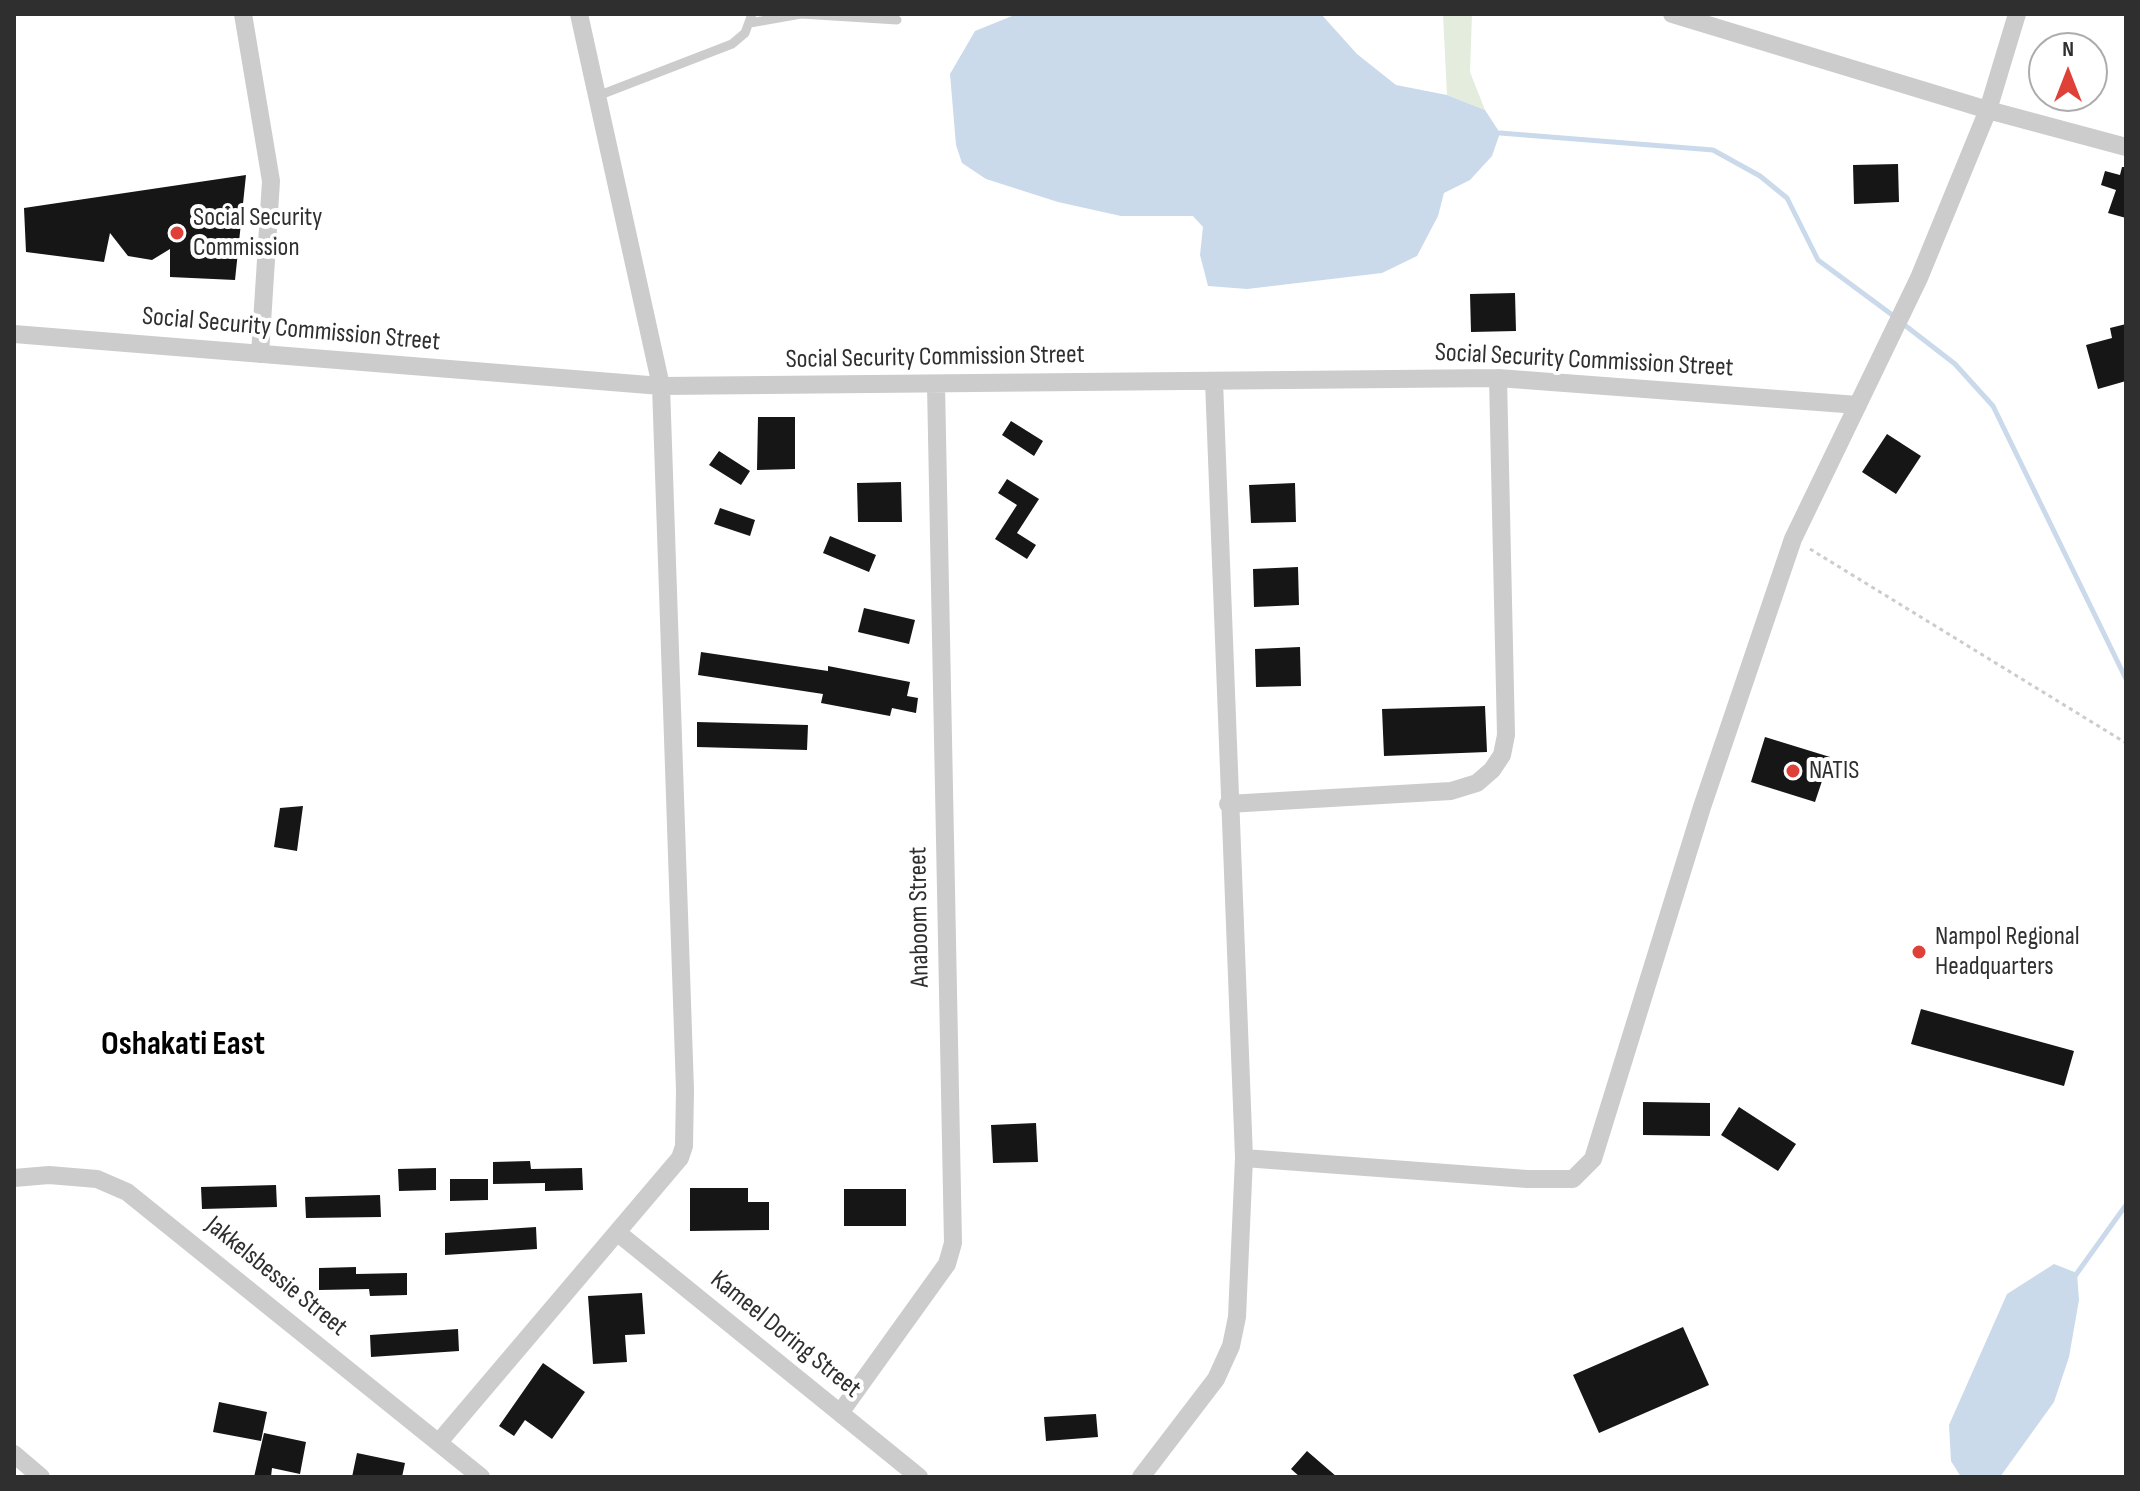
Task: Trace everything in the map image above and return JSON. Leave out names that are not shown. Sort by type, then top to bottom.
[{"type":"street","points":[[243,14],[271,181],[260,354]]},
{"type":"street","points":[[439,1442],[618,1233],[680,1158],[684,1146],[685,1074],[661,386],[600,95],[579,14]]},
{"type":"street","points":[[1672,14],[1988,110],[2126,147]]},
{"type":"street","points":[[1244,1158],[1527,1179],[1573,1179],[1593,1159],[1702,807],[1793,539],[1919,278],[1988,110],[2017,14]]},
{"type":"street","name":"Social Security Commission Street","points":[[14,334],[661,386],[1498,378],[1858,405]]},
{"type":"street","points":[[1228,804],[1451,791],[1477,783],[1492,770],[1502,755],[1506,735],[1498,378]]},
{"type":"street","points":[[1141,1477],[1216,1379],[1231,1346],[1237,1317],[1244,1158],[1214,381]]},
{"type":"street","name":"Anaboom Street","points":[[840,1413],[947,1264],[953,1243],[936,385]]},
{"type":"street","name":"Jakkelsbessie Street","points":[[14,1178],[49,1175],[97,1179],[127,1192],[481,1477]]},
{"type":"street","name":"Kameel Doring Street","points":[[618,1233],[919,1477]]},
{"type":"street","points":[[14,1454],[41,1477]]},
{"type":"lane","points":[[600,95],[732,44],[751,18],[801,14],[897,20]]},
{"type":"path","points":[[1793,539],[2126,743]]},
{"type":"green space","points":[[1443,14],[1472,14],[1470,72],[1485,110],[1447,95]]},
{"type":"water","points":[[1017,14],[1321,14],[1357,54],[1396,85],[1447,95],[1485,110],[1500,133],[1492,156],[1470,180],[1444,193],[1438,216],[1417,256],[1382,273],[1247,289],[1208,286],[1200,255],[1203,227],[1193,216],[1121,216],[1058,202],[986,179],[962,163],[956,145],[950,74],[975,31]]},
{"type":"water","points":[[2054,1264],[2077,1273],[2079,1300],[2069,1357],[2054,1402],[2000,1477],[1961,1477],[1951,1461],[1949,1425],[2007,1294]]},
{"type":"building","points":[[1898,164],[1899,202],[1854,204],[1853,165]]},
{"type":"building","points":[[2122,167],[2126,167],[2126,218],[2108,213],[2116,190],[2101,185],[2105,171],[2120,175]]},
{"type":"building","name":"Social Security Commission","points":[[246,175],[235,280],[170,277],[170,249],[152,260],[128,256],[110,233],[104,262],[26,252],[24,208]]},
{"type":"building","points":[[1515,293],[1516,331],[1471,332],[1470,294]]},
{"type":"building","points":[[2126,324],[2126,381],[2098,389],[2086,345],[2112,338],[2110,328]]},
{"type":"building","points":[[758,417],[795,417],[795,469],[757,470]]},
{"type":"building","points":[[1011,421],[1043,441],[1034,456],[1002,435]]},
{"type":"building","points":[[1887,434],[1921,456],[1896,494],[1862,472]]},
{"type":"building","points":[[719,451],[750,471],[741,485],[709,465]]},
{"type":"building","points":[[1007,479],[1039,499],[1017,533],[1036,545],[1027,559],[995,539],[1017,505],[998,493]]},
{"type":"building","points":[[901,482],[902,522],[858,522],[857,483]]},
{"type":"building","points":[[1295,483],[1296,522],[1251,523],[1249,485]]},
{"type":"building","points":[[720,508],[755,520],[750,536],[714,524]]},
{"type":"building","points":[[830,536],[876,555],[869,572],[823,553]]},
{"type":"building","points":[[1298,567],[1299,605],[1254,607],[1253,569]]},
{"type":"building","points":[[864,608],[915,620],[909,644],[858,632]]},
{"type":"building","points":[[1300,647],[1301,686],[1256,687],[1255,649]]},
{"type":"building","points":[[701,652],[828,671],[828,666],[910,682],[907,696],[918,698],[916,713],[892,708],[890,716],[821,703],[823,694],[698,675]]},
{"type":"building","points":[[1485,706],[1487,752],[1384,756],[1382,709]]},
{"type":"building","points":[[697,722],[808,725],[807,750],[697,747]]},
{"type":"building","points":[[1765,737],[1830,757],[1815,802],[1751,782]]},
{"type":"building","points":[[303,806],[297,851],[274,847],[280,808]]},
{"type":"building","points":[[1921,1009],[2074,1051],[2064,1086],[1911,1044]]},
{"type":"building","points":[[1643,1102],[1710,1103],[1710,1136],[1643,1135]]},
{"type":"building","points":[[1739,1107],[1796,1144],[1778,1171],[1721,1135]]},
{"type":"building","points":[[1036,1123],[1038,1162],[993,1163],[991,1125]]},
{"type":"building","points":[[530,1161],[531,1169],[582,1168],[583,1190],[545,1191],[545,1183],[493,1184],[493,1162]]},
{"type":"building","points":[[436,1168],[436,1190],[399,1191],[398,1169]]},
{"type":"building","points":[[450,1179],[488,1179],[488,1200],[450,1201]]},
{"type":"building","points":[[276,1185],[277,1207],[202,1209],[201,1187]]},
{"type":"building","points":[[690,1188],[748,1188],[748,1202],[769,1202],[769,1230],[690,1231]]},
{"type":"building","points":[[844,1189],[906,1189],[906,1226],[844,1226]]},
{"type":"building","points":[[380,1195],[381,1217],[306,1218],[305,1197]]},
{"type":"building","points":[[536,1227],[537,1249],[445,1255],[445,1233]]},
{"type":"building","points":[[356,1267],[356,1274],[407,1273],[407,1295],[370,1296],[369,1289],[319,1290],[319,1268]]},
{"type":"building","points":[[642,1293],[645,1334],[625,1335],[627,1362],[593,1364],[588,1296]]},
{"type":"building","points":[[1683,1327],[1709,1385],[1599,1433],[1573,1375]]},
{"type":"building","points":[[458,1329],[459,1351],[371,1357],[370,1335]]},
{"type":"building","points":[[543,1363],[585,1392],[552,1439],[525,1420],[514,1436],[499,1426]]},
{"type":"building","points":[[219,1402],[267,1412],[261,1441],[213,1432]]},
{"type":"building","points":[[1096,1414],[1098,1437],[1046,1441],[1044,1417]]},
{"type":"building","points":[[264,1433],[306,1442],[300,1474],[272,1468],[271,1477],[254,1477]]},
{"type":"building","points":[[1307,1451],[1337,1477],[1300,1477],[1291,1469]]},
{"type":"building","points":[[357,1453],[405,1463],[402,1477],[352,1477]]},
{"type":"waterway","points":[[1500,133],[1713,150],[1760,176],[1787,198],[1818,260],[1895,317]]},
{"type":"waterway","points":[[1902,323],[1955,364],[1993,406],[2126,679]]},
{"type":"waterway","points":[[2075,1276],[2126,1205]]},
{"type":"place","name":"Social Security Commission","points":[[177,233]]},
{"type":"place","name":"NATIS","points":[[1793,771]]},
{"type":"place","name":"Nampol Regional Headquarters","points":[[1919,952]]},
{"type":"district","name":"Oshakati East","points":[[183,1045]]}]
